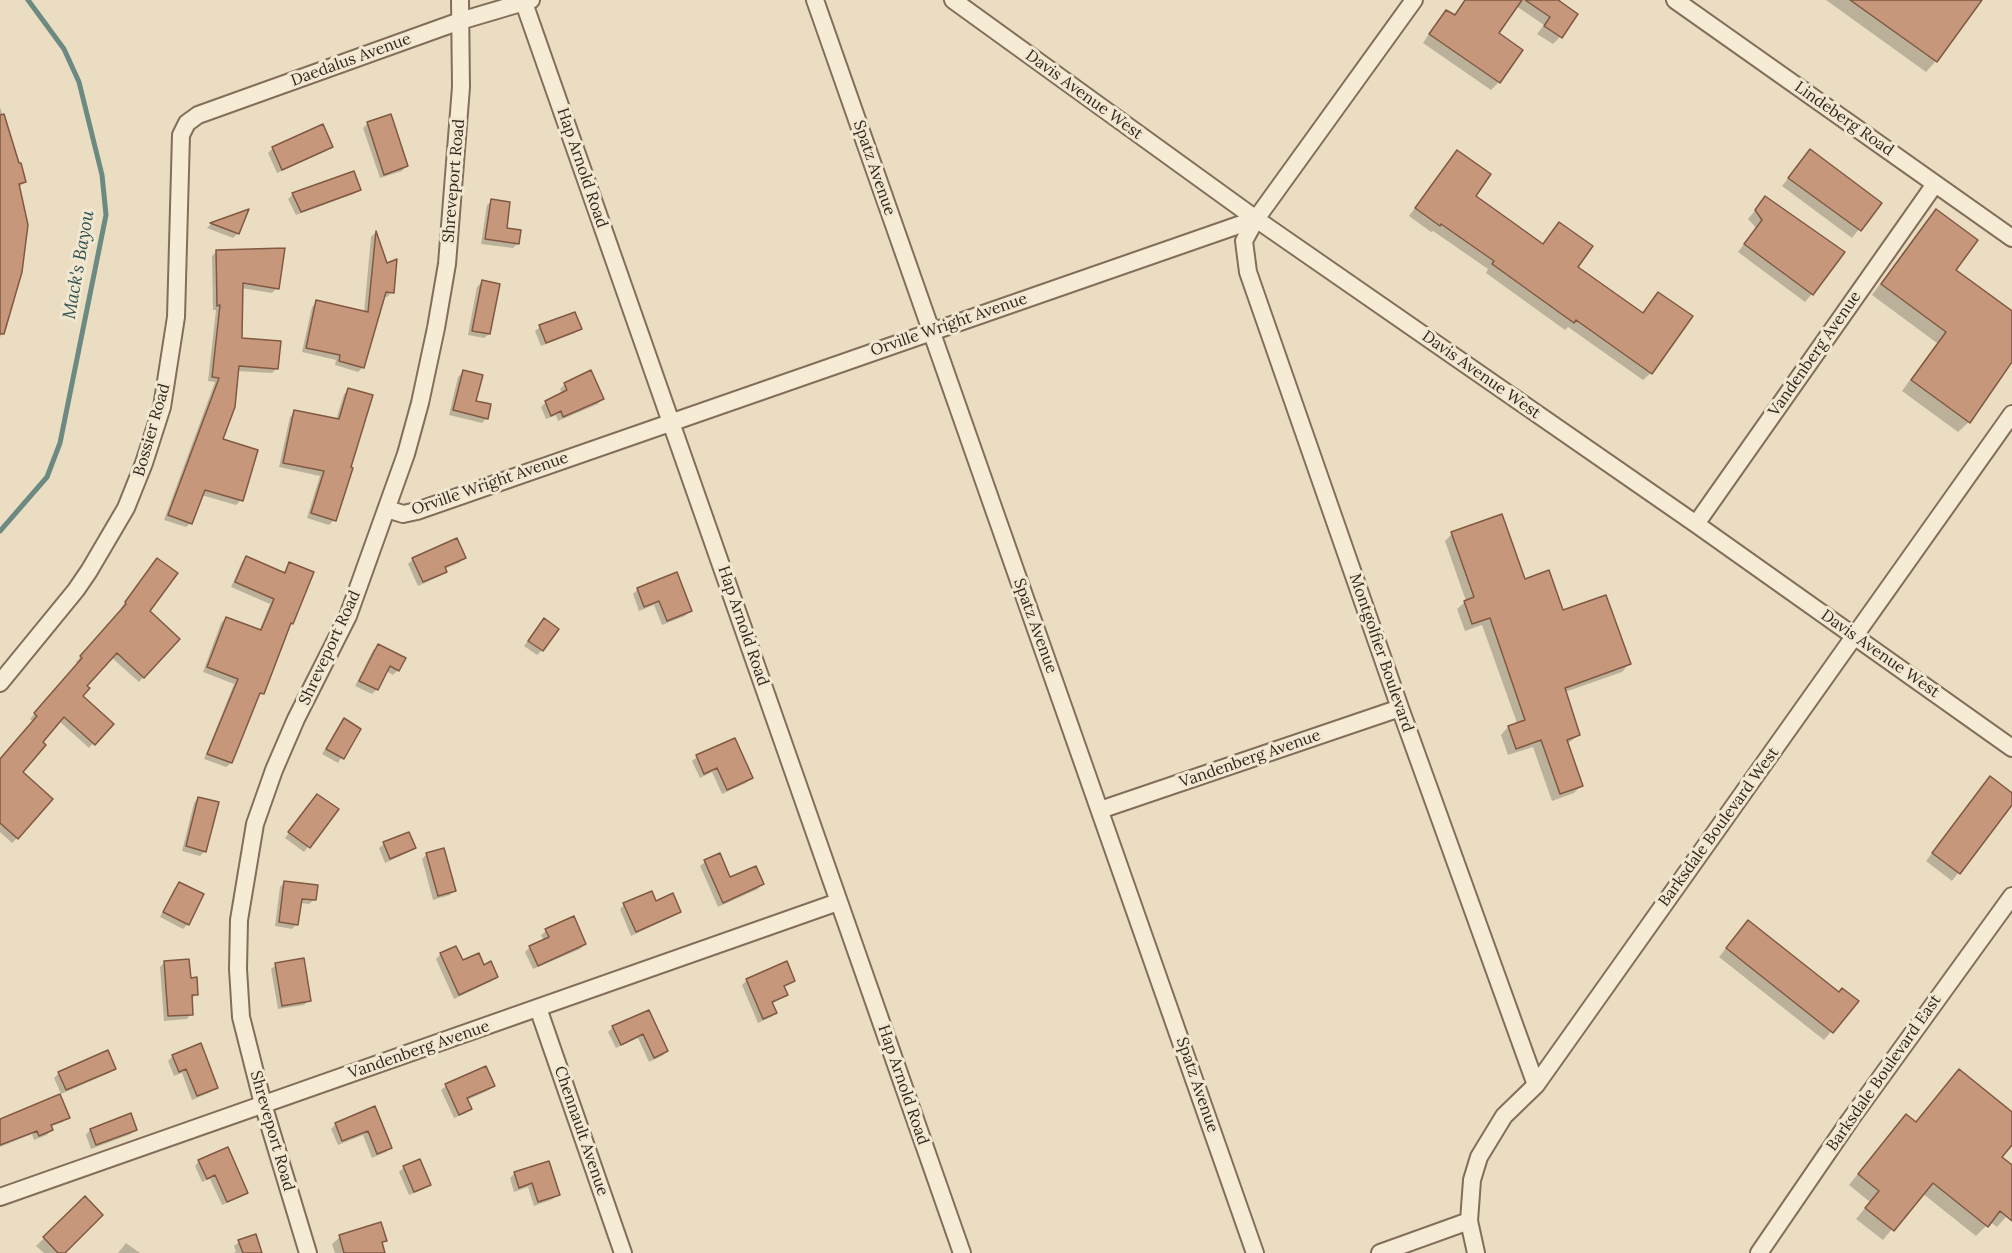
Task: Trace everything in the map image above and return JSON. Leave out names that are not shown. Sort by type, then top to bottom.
[{"type":"street","name":"Shreveport Road","points":[[308,1253],[263,1104],[241,1017],[238,969],[239,920],[255,824],[273,770],[348,616],[406,454],[420,403],[447,264],[461,87],[460,0]]},
{"type":"street","name":"Spatz Avenue","points":[[815,0],[1255,1253]]},
{"type":"street","name":"Davis Avenue West","points":[[953,0],[1256,219],[1696,524],[2012,748]]},
{"type":"street","points":[[1256,219],[1414,0]]},
{"type":"street","name":"Lindeberg Road","points":[[1675,0],[2012,238]]},
{"type":"street","name":"Daedalus Avenue","points":[[181,135],[187,123],[198,115],[460,21],[526,1]]},
{"type":"street","name":"Hap Arnold Road","points":[[526,1],[962,1253]]},
{"type":"street","name":"Bossier Road","points":[[0,683],[76,590],[109,540],[136,486],[155,430],[163,399],[176,317],[181,135]]},
{"type":"street","name":"Vandenberg Avenue","points":[[1696,524],[1935,184]]},
{"type":"street","name":"Orville Wright Avenue","points":[[387,509],[403,514],[417,511],[1256,219]]},
{"type":"street","name":"Montgolfier Boulevard","points":[[1256,219],[1244,242],[1248,272],[1400,708],[1536,1085]]},
{"type":"street","name":"Barksdale Boulevard West","points":[[1476,1253],[1469,1221],[1472,1180],[1479,1157],[1504,1116],[1536,1085],[2012,414]]},
{"type":"street","name":"Vandenberg Avenue","points":[[1100,810],[1400,708]]},
{"type":"street","name":"Barksdale Boulevard East","points":[[1759,1253],[1850,1120],[2012,896]]},
{"type":"street","name":"Vandenberg Avenue","points":[[0,1197],[838,902]]},
{"type":"street","name":"Chennault Avenue","points":[[538,1008],[623,1253]]},
{"type":"street","points":[[1380,1253],[1469,1221]]},
{"type":"building","points":[[1465,0],[1522,0],[1499,33],[1523,50],[1500,83],[1429,34],[1446,10],[1455,15]]},
{"type":"building","points":[[1525,0],[1558,0],[1578,14],[1562,38],[1544,26],[1550,17]]},
{"type":"building","points":[[1850,0],[1982,0],[1937,62]]},
{"type":"building","points":[[4,114],[26,182],[19,184],[28,225],[22,272],[4,334],[0,334],[0,115]]},
{"type":"building","points":[[391,114],[408,166],[384,175],[367,122]]},
{"type":"building","points":[[323,124],[333,147],[282,170],[272,147]]},
{"type":"building","points":[[1810,149],[1882,203],[1861,231],[1788,178]]},
{"type":"building","points":[[1457,150],[1491,174],[1476,196],[1543,244],[1559,222],[1593,246],[1578,267],[1643,313],[1658,292],[1693,316],[1652,374],[1576,320],[1574,323],[1492,264],[1494,261],[1415,208]]},
{"type":"building","points":[[354,171],[361,190],[301,212],[292,193]]},
{"type":"building","points":[[1765,196],[1845,252],[1813,295],[1744,244],[1762,220],[1755,210]]},
{"type":"building","points":[[491,199],[510,202],[507,228],[521,230],[519,244],[485,239]]},
{"type":"building","points":[[249,209],[239,234],[210,223]]},
{"type":"building","points":[[1936,209],[1978,240],[1956,270],[2012,311],[2012,362],[1970,423],[1911,380],[1946,332],[1881,284]]},
{"type":"building","points":[[376,231],[387,263],[397,259],[394,293],[386,292],[364,368],[339,361],[340,355],[306,348],[316,300],[368,312]]},
{"type":"building","points":[[285,248],[279,289],[243,283],[242,338],[281,341],[278,369],[239,366],[235,407],[223,439],[258,450],[243,501],[205,490],[192,524],[168,515],[219,378],[212,377],[220,305],[217,306],[216,250]]},
{"type":"building","points":[[482,280],[500,284],[490,334],[472,331]]},
{"type":"building","points":[[575,312],[582,329],[546,343],[539,325]]},
{"type":"building","points":[[463,370],[483,375],[476,401],[491,404],[488,419],[453,410]]},
{"type":"building","points":[[591,370],[604,399],[563,417],[561,411],[551,416],[545,401],[567,390],[564,383]]},
{"type":"building","points":[[348,388],[373,395],[336,521],[311,513],[324,471],[283,463],[294,410],[339,419]]},
{"type":"building","points":[[1502,514],[1525,579],[1549,570],[1563,610],[1606,595],[1631,664],[1565,688],[1580,735],[1567,740],[1583,786],[1560,794],[1541,740],[1516,749],[1508,726],[1525,720],[1490,618],[1472,624],[1464,601],[1474,597],[1451,532]]},
{"type":"building","points":[[457,538],[466,558],[445,567],[447,572],[423,582],[412,558]]},
{"type":"building","points":[[246,556],[285,573],[289,562],[314,572],[293,624],[291,623],[264,694],[260,693],[232,763],[207,754],[238,679],[207,667],[226,617],[261,630],[274,599],[235,582]]},
{"type":"building","points":[[157,558],[178,573],[150,611],[180,639],[144,678],[117,653],[87,686],[90,688],[83,696],[114,724],[95,745],[64,717],[43,742],[46,745],[23,772],[53,799],[18,839],[0,823],[0,759],[37,716],[34,713],[82,658],[80,656],[126,604],[125,602]]},
{"type":"building","points":[[677,572],[692,611],[667,621],[659,601],[644,607],[637,588]]},
{"type":"building","points":[[544,618],[559,629],[543,651],[528,641]]},
{"type":"building","points":[[378,644],[406,658],[399,671],[390,666],[378,690],[359,681]]},
{"type":"building","points":[[344,718],[361,729],[344,759],[326,749]]},
{"type":"building","points":[[735,738],[753,778],[727,790],[717,768],[704,774],[696,755]]},
{"type":"building","points":[[1990,776],[2012,793],[2012,805],[1960,874],[1932,853]]},
{"type":"building","points":[[317,794],[339,809],[310,848],[288,832]]},
{"type":"building","points":[[198,797],[219,802],[206,852],[186,846]]},
{"type":"building","points":[[409,832],[416,848],[390,859],[383,842]]},
{"type":"building","points":[[444,848],[456,891],[438,896],[426,853]]},
{"type":"building","points":[[720,853],[730,877],[756,866],[764,884],[723,903],[704,860]]},
{"type":"building","points":[[284,881],[318,885],[316,900],[302,899],[298,925],[279,922]]},
{"type":"building","points":[[179,882],[204,894],[189,925],[163,912]]},
{"type":"building","points":[[652,891],[656,901],[673,893],[681,912],[636,932],[623,903]]},
{"type":"building","points":[[574,916],[586,944],[538,966],[529,946],[549,937],[545,929]]},
{"type":"building","points":[[1748,920],[1839,992],[1842,988],[1859,1001],[1833,1033],[1726,948]]},
{"type":"building","points":[[456,946],[463,960],[479,953],[484,965],[491,961],[498,977],[459,995],[440,953]]},
{"type":"building","points":[[304,958],[311,1001],[282,1006],[275,963]]},
{"type":"building","points":[[189,959],[191,978],[197,977],[198,995],[192,995],[193,1015],[168,1016],[164,961]]},
{"type":"building","points":[[787,961],[795,981],[784,986],[788,995],[772,1002],[777,1013],[763,1019],[746,979]]},
{"type":"building","points":[[649,1010],[668,1051],[654,1058],[643,1034],[621,1045],[612,1026]]},
{"type":"building","points":[[201,1043],[218,1088],[197,1096],[186,1069],[179,1072],[172,1055]]},
{"type":"building","points":[[108,1050],[116,1069],[66,1090],[58,1072]]},
{"type":"building","points":[[486,1066],[495,1086],[467,1098],[472,1109],[459,1115],[445,1084]]},
{"type":"building","points":[[1959,1069],[2012,1112],[2012,1145],[2002,1157],[2012,1165],[2012,1221],[2000,1211],[1988,1227],[1933,1183],[1894,1231],[1865,1208],[1879,1191],[1858,1174],[1906,1114],[1916,1122]]},
{"type":"building","points":[[60,1094],[70,1118],[51,1125],[53,1130],[39,1136],[37,1131],[0,1145],[0,1119]]},
{"type":"building","points":[[375,1106],[392,1148],[377,1154],[368,1131],[342,1141],[335,1123]]},
{"type":"building","points":[[131,1113],[137,1130],[96,1145],[90,1129]]},
{"type":"building","points":[[228,1147],[248,1193],[227,1202],[215,1175],[207,1179],[198,1160]]},
{"type":"building","points":[[420,1159],[431,1185],[414,1192],[403,1166]]},
{"type":"building","points":[[549,1161],[560,1195],[538,1202],[532,1183],[519,1188],[514,1172]]},
{"type":"building","points":[[85,1196],[103,1215],[65,1253],[58,1253],[43,1237]]},
{"type":"building","points":[[381,1222],[387,1241],[382,1242],[385,1253],[344,1253],[339,1235]]},
{"type":"building","points":[[256,1234],[262,1253],[243,1253],[238,1240]]},
{"type":"waterway","name":"Mack's Bayou","points":[[0,531],[47,477],[60,443],[106,215],[102,175],[79,82],[64,49],[28,0]]}]
